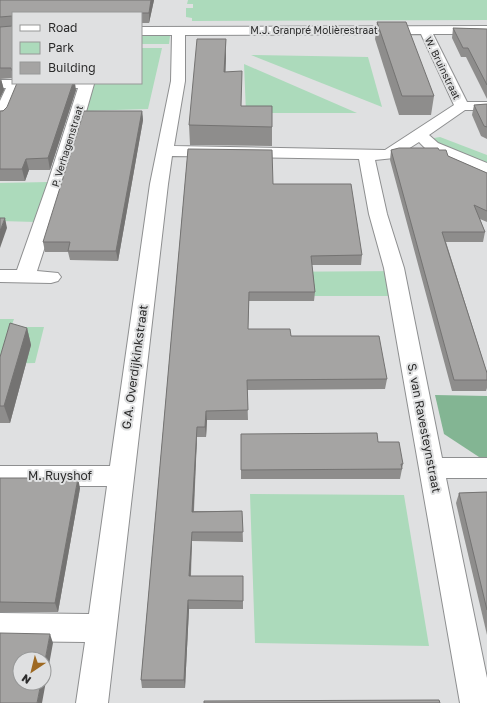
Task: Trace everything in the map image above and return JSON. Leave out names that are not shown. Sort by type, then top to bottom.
[{"type":"street","name":"W. Bruinstraat","points":[[425,30],[462,106]]},
{"type":"street","name":"M.J. Granpré Molièrestraat","points":[[142,31],[487,30]]},
{"type":"street","name":"G.A. Overdijkinkstraat","points":[[92,703],[159,184],[178,81],[177,46],[179,31]]},
{"type":"street","name":"P. Verhagenstraat","points":[[0,117],[8,84],[86,84],[57,182],[25,276]]},
{"type":"street","name":"W. Bruinstraat","points":[[420,134],[462,106],[487,106]]},
{"type":"street","points":[[165,151],[388,155],[420,134],[447,136],[487,153]]},
{"type":"street","points":[[420,134],[432,146],[487,169]]},
{"type":"street","name":"S. van Ravesteynstraat","points":[[366,154],[378,214],[394,268],[476,703]]},
{"type":"street","points":[[0,276],[51,277]]},
{"type":"street","points":[[432,468],[487,468]]},
{"type":"street","name":"M. Ruyshof","points":[[0,476],[121,476]]},
{"type":"street","points":[[0,628],[102,628]]},
{"type":"green space","points":[[188,0],[487,0],[487,20],[192,21],[192,18],[186,17],[186,8],[193,8],[193,4],[187,4]]},
{"type":"green space","points":[[142,36],[170,36],[169,44],[142,44]]},
{"type":"green space","points":[[142,48],[162,48],[148,109],[82,111],[91,84],[142,84]]},
{"type":"green space","points":[[251,55],[368,57],[382,107]]},
{"type":"green space","points":[[244,64],[357,113],[246,113]]},
{"type":"green space","points":[[440,137],[487,155],[487,166],[432,141],[434,138]]},
{"type":"green space","points":[[48,182],[36,222],[0,221],[0,183]]},
{"type":"green space","points":[[403,271],[408,296],[252,296],[252,272]]},
{"type":"green space","points":[[0,319],[14,319],[11,327],[44,327],[35,363],[0,364]]},
{"type":"green space","points":[[435,395],[487,396],[487,457],[479,457],[444,434]]},
{"type":"green space","points":[[250,494],[404,495],[429,646],[255,643]]},
{"type":"building","points":[[0,0],[151,0],[149,13],[12,12],[12,16],[0,17]]},
{"type":"building","points":[[377,22],[406,22],[434,96],[402,96]]},
{"type":"building","points":[[12,26],[12,71],[11,68],[0,68],[0,27]]},
{"type":"building","points":[[453,28],[487,29],[487,85],[468,48],[463,48]]},
{"type":"building","points":[[197,39],[226,39],[224,72],[242,71],[241,106],[272,106],[272,127],[189,125]]},
{"type":"building","points":[[17,84],[73,84],[48,158],[26,159],[22,169],[0,169],[0,111],[3,111],[7,107]]},
{"type":"building","points":[[487,104],[487,127],[484,126],[474,105]]},
{"type":"building","points":[[84,111],[142,111],[116,251],[68,251],[70,242],[43,242]]},
{"type":"building","points":[[399,148],[438,148],[439,150],[446,150],[448,156],[487,173],[487,211],[474,205],[485,232],[442,232],[487,373],[487,380],[454,380],[391,150]]},
{"type":"building","points":[[188,149],[272,150],[273,184],[351,184],[362,255],[311,256],[315,292],[249,292],[248,329],[290,329],[291,336],[379,336],[387,379],[247,380],[248,410],[206,411],[205,427],[197,427],[192,512],[242,511],[243,532],[192,532],[189,576],[243,576],[243,601],[188,600],[184,680],[141,680]]},
{"type":"building","points":[[0,218],[5,218],[0,231]]},
{"type":"building","points":[[10,323],[27,328],[4,406],[0,406],[0,357]]},
{"type":"building","points":[[377,433],[378,442],[399,442],[403,464],[401,464],[402,469],[241,470],[241,434]]},
{"type":"building","points":[[0,478],[78,478],[55,603],[0,602]]},
{"type":"building","points":[[487,492],[487,610],[459,493]]},
{"type":"building","points":[[0,633],[50,634],[47,651],[12,651],[12,691],[39,691],[37,703],[0,703]]},
{"type":"building","points":[[439,700],[440,703],[204,703],[204,701]]}]
